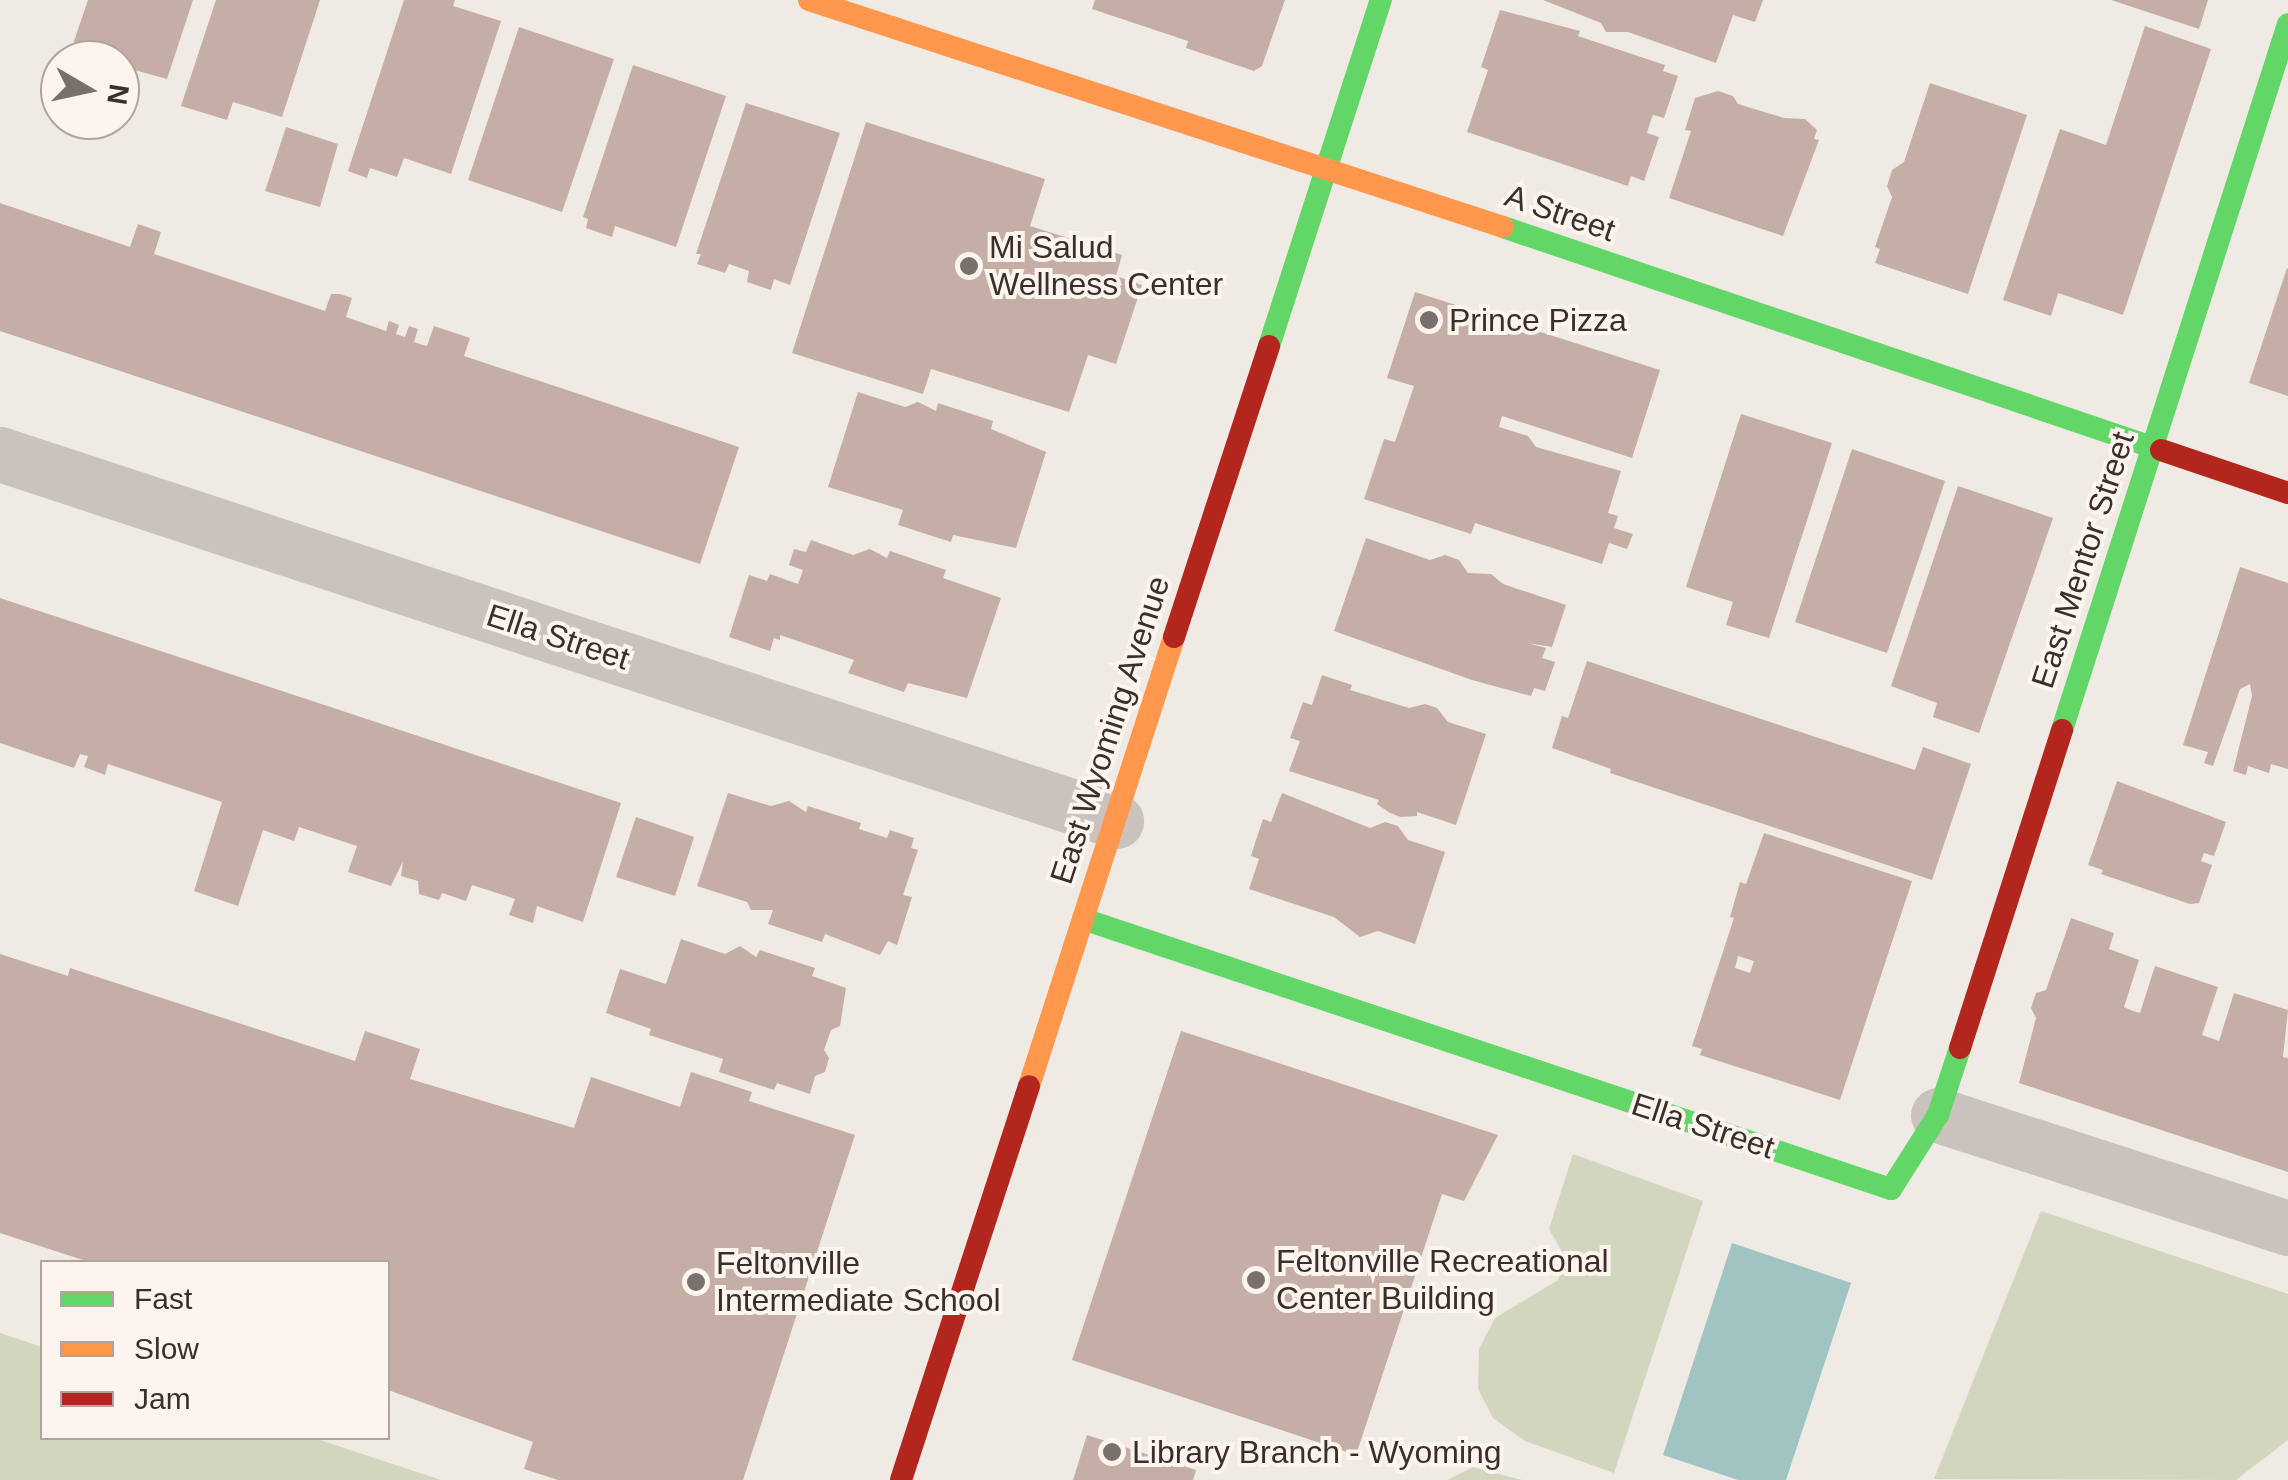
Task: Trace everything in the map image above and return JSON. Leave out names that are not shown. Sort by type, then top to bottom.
[{"type":"street","name":"A Street","points":[[810,0],[1326,167],[2288,493]]},
{"type":"street","name":"East Wyoming Avenue","points":[[901,1480],[1381,0]]},
{"type":"street","name":"East Mentor Street","points":[[1938,1115],[2288,24]]},
{"type":"street","name":"Ella Street","points":[[0,454],[1116,821]]},
{"type":"street","name":"Ella Street","points":[[1082,919],[1891,1189],[1938,1115]]},
{"type":"street","points":[[1938,1115],[2288,1228]]},
{"type":"green space","points":[[1573,1154],[1703,1201],[1614,1473],[1525,1441],[1493,1418],[1478,1389],[1479,1349],[1495,1318],[1558,1280],[1565,1257],[1549,1229]]},
{"type":"green space","points":[[2041,1211],[2288,1294],[2288,1440],[2236,1480],[1934,1479]]},
{"type":"green space","points":[[0,1333],[40,1346],[40,1440],[320,1440],[441,1480],[0,1480]]},
{"type":"green space","points":[[1473,1467],[1522,1480],[1447,1480]]},
{"type":"water","points":[[1732,1243],[1851,1283],[1786,1480],[1738,1480],[1663,1455]]},
{"type":"building","points":[[88,0],[193,0],[167,79],[140,72],[140,40],[74,40]]},
{"type":"building","points":[[216,0],[320,0],[282,117],[233,102],[227,120],[181,106]]},
{"type":"building","points":[[404,0],[455,0],[453,6],[501,21],[451,174],[404,158],[397,177],[370,168],[367,178],[348,171]]},
{"type":"building","points":[[1095,0],[1285,0],[1262,66],[1254,71],[1186,48],[1188,41],[1092,9]]},
{"type":"building","points":[[1543,0],[1763,0],[1755,22],[1733,15],[1716,63],[1628,32],[1606,32],[1601,23]]},
{"type":"building","points":[[2111,0],[2208,0],[2199,29]]},
{"type":"building","points":[[1500,10],[1580,31],[1578,36],[1665,65],[1663,71],[1678,76],[1664,118],[1653,115],[1650,123],[1647,133],[1659,137],[1644,181],[1631,176],[1628,186],[1467,132],[1488,70],[1481,67]]},
{"type":"building","points":[[2145,26],[2211,49],[2123,315],[2058,293],[2051,316],[2003,300],[2060,129],[2106,145]]},
{"type":"building","points":[[519,27],[614,59],[562,212],[468,180]]},
{"type":"building","points":[[633,65],[726,96],[676,247],[615,226],[612,237],[586,228],[588,219],[583,217]]},
{"type":"building","points":[[1930,83],[2027,115],[1968,294],[1875,263],[1880,249],[1875,247],[1892,197],[1887,186],[1892,170],[1904,162]]},
{"type":"building","points":[[1718,91],[1733,96],[1738,104],[1784,118],[1805,119],[1817,130],[1814,139],[1819,140],[1783,236],[1669,198],[1691,131],[1685,130],[1695,98]]},
{"type":"building","points":[[746,103],[840,133],[790,285],[774,279],[771,290],[747,282],[749,271],[729,264],[725,273],[697,264],[701,254],[696,254]]},
{"type":"building","name":"Mi Salud Wellness Center","points":[[866,122],[1045,179],[1030,226],[1122,255],[1116,276],[1142,285],[1116,364],[1088,355],[1069,412],[931,369],[923,394],[792,353]]},
{"type":"building","points":[[286,127],[338,144],[320,207],[265,191]]},
{"type":"building","points":[[0,203],[130,247],[138,224],[161,232],[154,254],[325,311],[331,294],[340,294],[352,298],[346,317],[386,331],[389,321],[399,325],[396,334],[405,337],[409,326],[418,329],[414,342],[427,346],[434,326],[470,338],[464,356],[739,447],[700,564],[0,331]]},
{"type":"building","points":[[2288,269],[2288,396],[2249,383]]},
{"type":"building","points":[[1415,292],[1660,370],[1632,458],[1502,416],[1499,427],[1528,436],[1536,447],[1621,471],[1608,513],[1618,516],[1614,528],[1633,534],[1627,549],[1609,543],[1602,564],[1475,523],[1471,534],[1364,499],[1384,439],[1395,442],[1414,386],[1387,378]]},
{"type":"building","points":[[858,392],[905,407],[918,402],[936,411],[938,403],[993,421],[991,429],[1046,452],[1016,548],[953,535],[951,542],[898,525],[903,510],[828,487]]},
{"type":"building","points":[[1741,414],[1832,443],[1769,638],[1726,625],[1733,602],[1686,587]]},
{"type":"building","points":[[1852,449],[1945,481],[1887,653],[1795,622]]},
{"type":"building","points":[[1958,486],[2053,518],[1979,733],[1933,717],[1937,703],[1891,686]]},
{"type":"building","points":[[1366,538],[1430,560],[1445,555],[1459,560],[1468,573],[1491,574],[1503,584],[1566,605],[1552,647],[1528,643],[1546,648],[1542,658],[1555,662],[1545,691],[1534,688],[1531,696],[1472,680],[1334,631]]},
{"type":"building","points":[[811,540],[853,555],[870,549],[887,558],[890,551],[946,570],[943,578],[1001,598],[967,698],[908,683],[904,692],[848,673],[854,660],[780,635],[780,640],[774,638],[770,651],[729,637],[749,575],[767,581],[770,574],[798,584],[803,570],[789,565],[794,549],[806,552]]},
{"type":"building","points":[[2240,567],[2288,583],[2288,769],[2271,764],[2269,773],[2248,766],[2246,775],[2233,771],[2252,696],[2250,684],[2240,689],[2213,766],[2204,763],[2208,752],[2183,745]]},
{"type":"building","points":[[0,598],[621,803],[583,922],[537,906],[533,923],[509,915],[515,899],[472,885],[466,901],[442,893],[439,900],[419,894],[418,881],[401,876],[403,861],[391,886],[348,872],[357,846],[299,827],[294,841],[263,830],[238,906],[194,891],[222,802],[108,764],[105,775],[84,767],[88,756],[80,754],[74,768],[0,743]]},
{"type":"building","points":[[1587,661],[1915,770],[1923,747],[1971,764],[1932,880],[1610,773],[1611,769],[1552,748],[1562,716],[1568,718]]},
{"type":"building","points":[[1322,675],[1352,685],[1350,690],[1409,708],[1425,704],[1437,708],[1448,722],[1486,734],[1456,825],[1417,812],[1417,816],[1401,817],[1377,804],[1379,800],[1289,771],[1300,741],[1290,738],[1303,702],[1312,705]]},
{"type":"building","points":[[2117,781],[2226,822],[2214,856],[2204,853],[2201,861],[2212,865],[2199,903],[2190,904],[2101,874],[2103,870],[2088,865]]},
{"type":"building","points":[[728,793],[771,806],[789,801],[806,812],[808,806],[861,823],[859,829],[887,838],[890,830],[914,838],[911,848],[918,850],[903,895],[912,897],[897,945],[888,941],[880,955],[825,934],[822,942],[768,924],[773,910],[751,910],[747,902],[697,886]]},
{"type":"building","points":[[1282,793],[1370,828],[1385,822],[1398,826],[1408,840],[1445,852],[1415,944],[1378,931],[1360,937],[1334,917],[1249,889],[1259,859],[1251,856],[1263,819],[1271,822]]},
{"type":"building","points":[[636,817],[694,837],[675,896],[616,877]]},
{"type":"building","points":[[1764,833],[1912,881],[1840,1100],[1700,1055],[1702,1049],[1692,1046],[1734,918],[1730,917],[1740,882],[1746,884]],"holes":[[[1738,956],[1754,961],[1750,973],[1735,968]]]},
{"type":"building","points":[[2071,918],[2114,933],[2109,949],[2139,960],[2124,1007],[2133,1011],[2140,1013],[2155,966],[2218,987],[2202,1035],[2219,1041],[2234,993],[2288,1010],[2283,1057],[2288,1058],[2288,1172],[2019,1083],[2036,1018],[2031,1008],[2036,993],[2046,990]]},
{"type":"building","points":[[681,939],[725,954],[740,946],[756,957],[760,950],[815,968],[812,976],[846,988],[840,1026],[831,1030],[824,1050],[829,1058],[825,1072],[815,1076],[810,1094],[777,1083],[774,1090],[719,1072],[723,1059],[649,1035],[651,1029],[606,1013],[620,969],[666,984]]},
{"type":"building","points":[[0,954],[68,976],[70,968],[355,1061],[365,1031],[420,1049],[410,1079],[574,1128],[591,1077],[680,1107],[691,1072],[752,1092],[749,1101],[855,1135],[743,1480],[558,1480],[524,1469],[533,1442],[390,1391],[390,1260],[83,1260],[0,1233]]},
{"type":"building","name":"Feltonville Recreational Center Building","points":[[1181,1031],[1498,1135],[1464,1201],[1442,1194],[1356,1455],[1072,1360]]},
{"type":"building","name":"Library Branch - Wyoming","points":[[1087,1435],[1196,1470],[1193,1480],[1073,1480]]},
{"type":"traffic: fast","points":[[1269,346],[1381,0]]},
{"type":"traffic: fast","points":[[2062,730],[2288,24]]},
{"type":"traffic: fast","points":[[1503,227],[2161,450]]},
{"type":"traffic: fast","points":[[1083,919],[1891,1189],[1938,1115],[1960,1048]]},
{"type":"traffic: slow","points":[[809,0],[1503,227]]},
{"type":"traffic: slow","points":[[1029,1086],[1174,637]]},
{"type":"traffic: jam","points":[[1174,637],[1269,346]]},
{"type":"traffic: jam","points":[[2161,450],[2288,493]]},
{"type":"traffic: jam","points":[[1960,1048],[2062,730]]},
{"type":"traffic: jam","points":[[901,1480],[1029,1086]]},
{"type":"place","name":"Mi Salud Wellness Center","points":[[969,266]]},
{"type":"place","name":"Prince Pizza","points":[[1429,320]]},
{"type":"place","name":"Feltonville Recreational Center Building","points":[[1256,1280]]},
{"type":"place","name":"Feltonville Intermediate School","points":[[696,1282]]},
{"type":"place","name":"Library Branch - Wyoming","points":[[1112,1452]]}]
